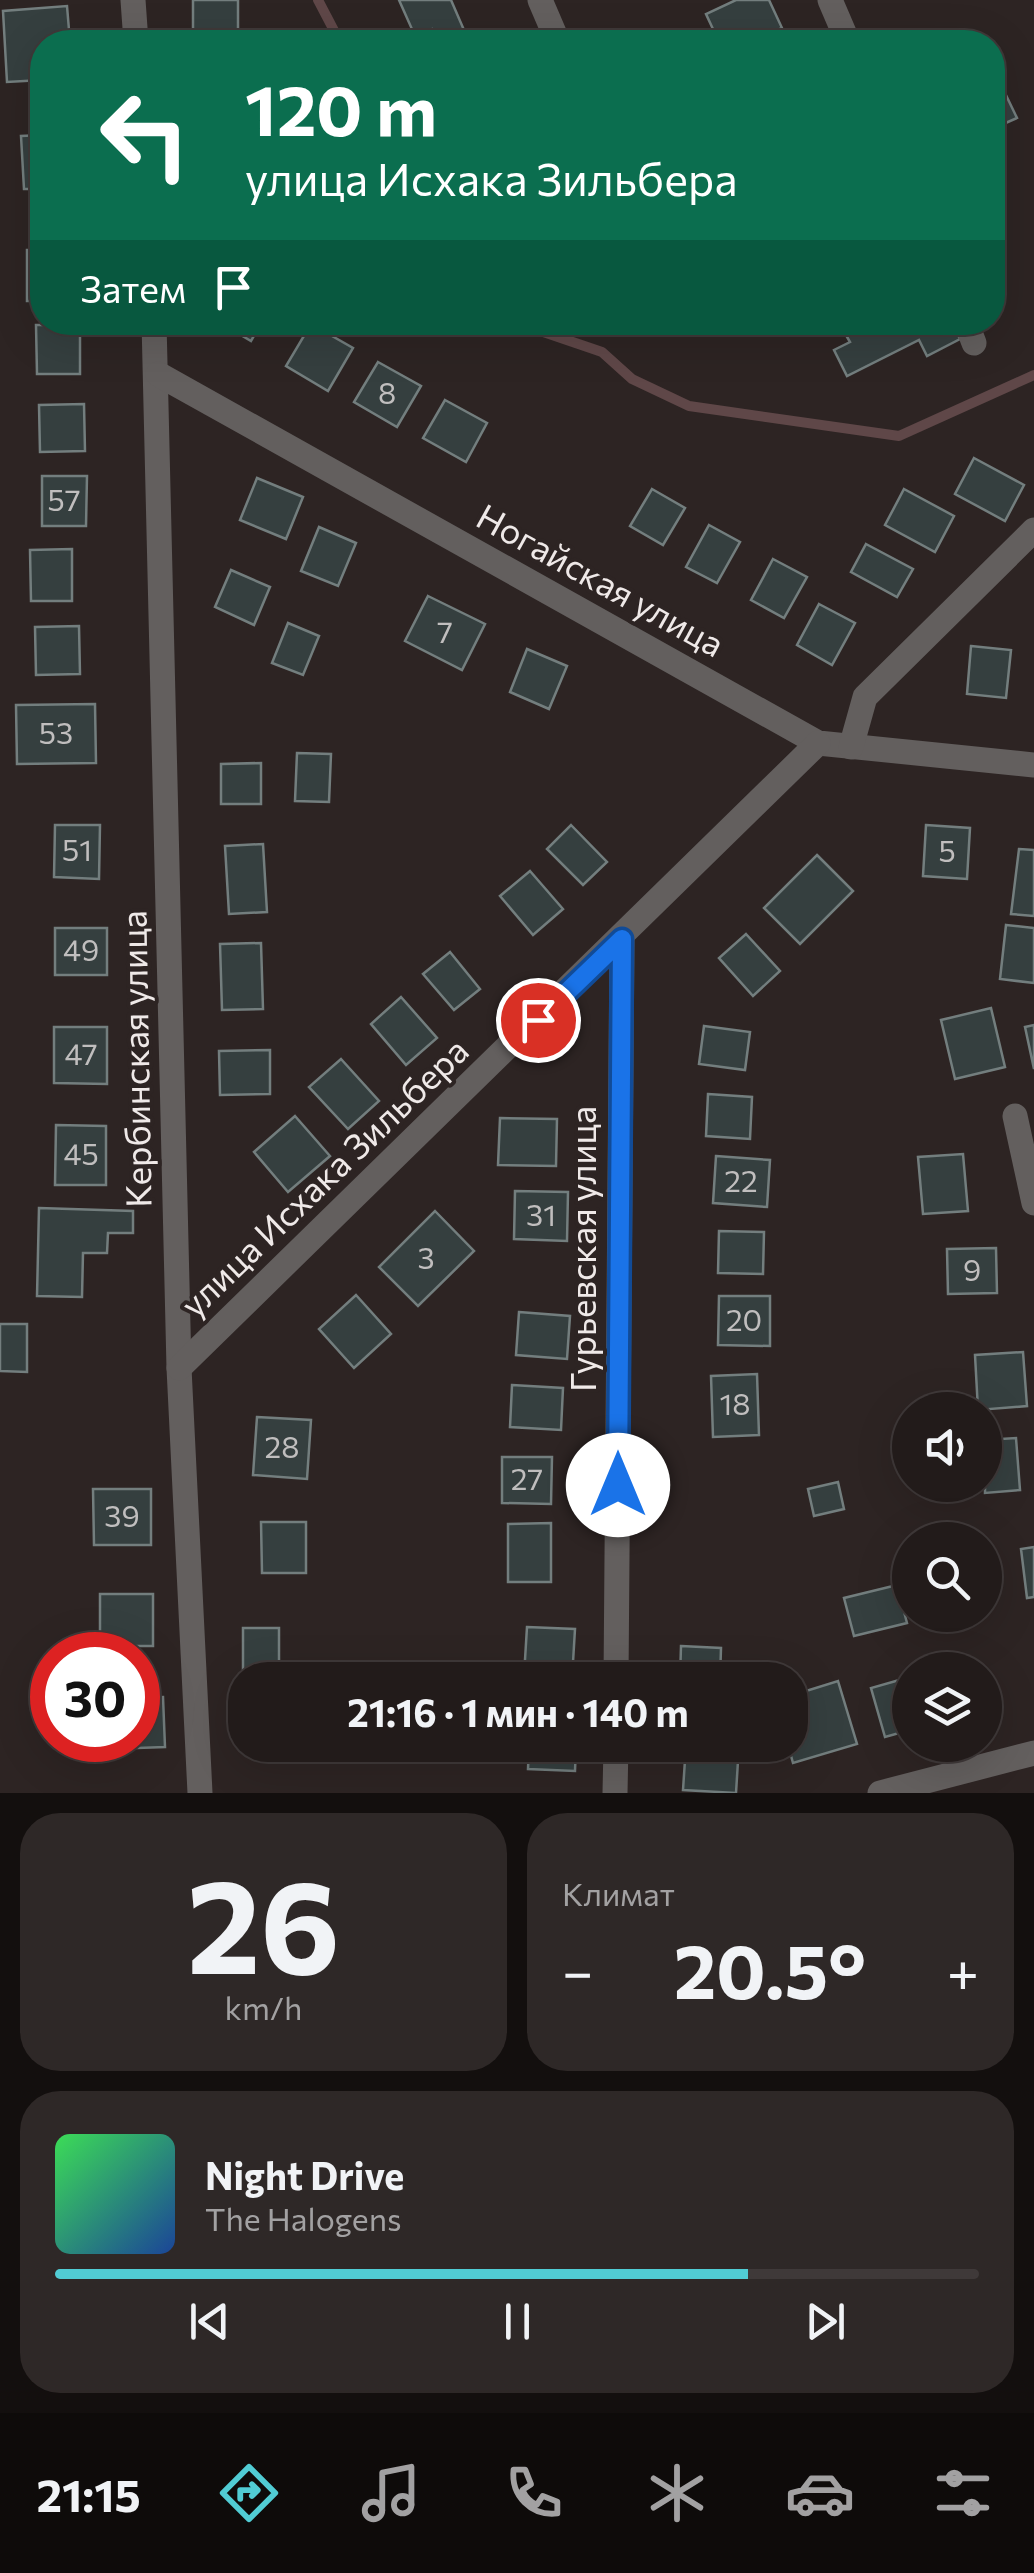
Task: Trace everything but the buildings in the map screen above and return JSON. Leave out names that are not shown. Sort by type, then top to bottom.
[{"type":"street","points":[[133,0],[135,30]]},
{"type":"street","points":[[540,0],[553,30]]},
{"type":"street","points":[[830,0],[843,30]]},
{"type":"street","name":"Кербинская улица","points":[[155,335],[179,1368],[200,1793]]},
{"type":"street","name":"Ногайская улица","points":[[158,374],[818,743],[1034,765]]},
{"type":"street","points":[[851,747],[865,697],[1034,530]]},
{"type":"street","name":"улица Исхака Зильбера","points":[[179,1368],[622,939],[818,743]]},
{"type":"street","name":"Гурьевская улица","points":[[616,1662],[622,939]]},
{"type":"street","points":[[1016,1116],[1034,1204]]},
{"type":"street","points":[[880,1793],[1034,1753]]},
{"type":"street","points":[[615,1793],[616,1762]]},
{"type":"waterway","points":[[318,0],[334,30]]},
{"type":"waterway","points":[[552,335],[602,352],[632,379],[689,406],[899,436],[1034,375]]},
{"type":"route","points":[[538,1020],[622,939],[618,1485]]}]
